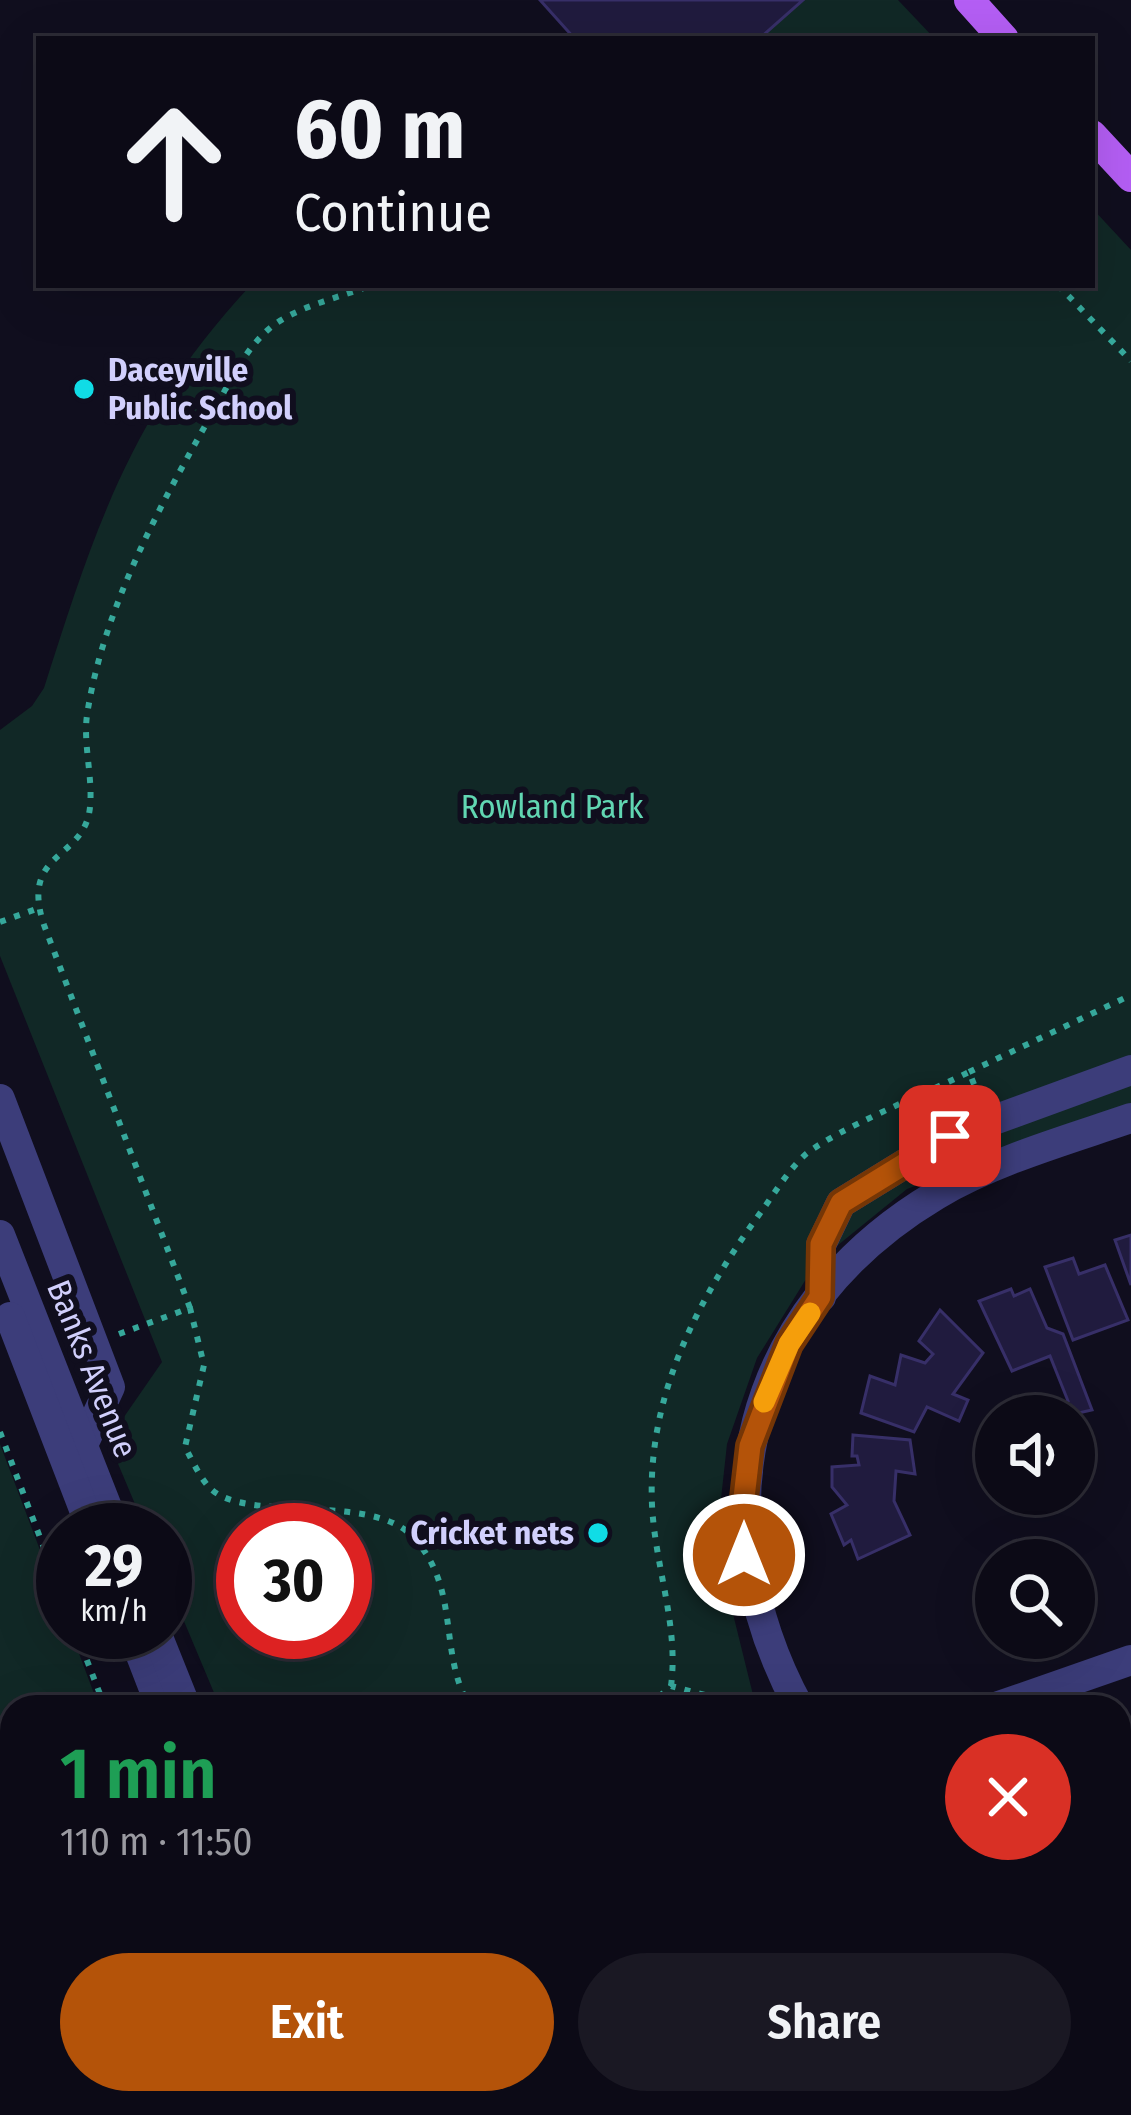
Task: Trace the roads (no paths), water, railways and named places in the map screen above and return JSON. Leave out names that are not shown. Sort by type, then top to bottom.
[{"type":"main road","points":[[969,0],[1001,36]]},
{"type":"main road","points":[[1095,138],[1131,177]]},
{"type":"street","points":[[820,1297],[821,1244],[841,1203],[950,1136],[1131,1070]]},
{"type":"street","points":[[0,1099],[110,1387],[83,1445]]},
{"type":"street","points":[[794,1695],[754,1601],[742,1515],[750,1446],[789,1344],[820,1297],[855,1257],[938,1194],[1131,1118]]},
{"type":"street","name":"Banks Avenue","points":[[0,1235],[106,1503]]},
{"type":"street","name":"Banks Avenue","points":[[0,1290],[82,1503]]},
{"type":"street","points":[[142,1659],[156,1695]]},
{"type":"street","points":[[167,1659],[181,1695]]},
{"type":"street","points":[[1030,1695],[1131,1660]]},
{"type":"place","name":"Daceyville Public School","points":[[84,389]]},
{"type":"place","name":"Cricket nets","points":[[598,1533]]},
{"type":"park label","name":"Rowland Park","points":[[552,807]]}]
